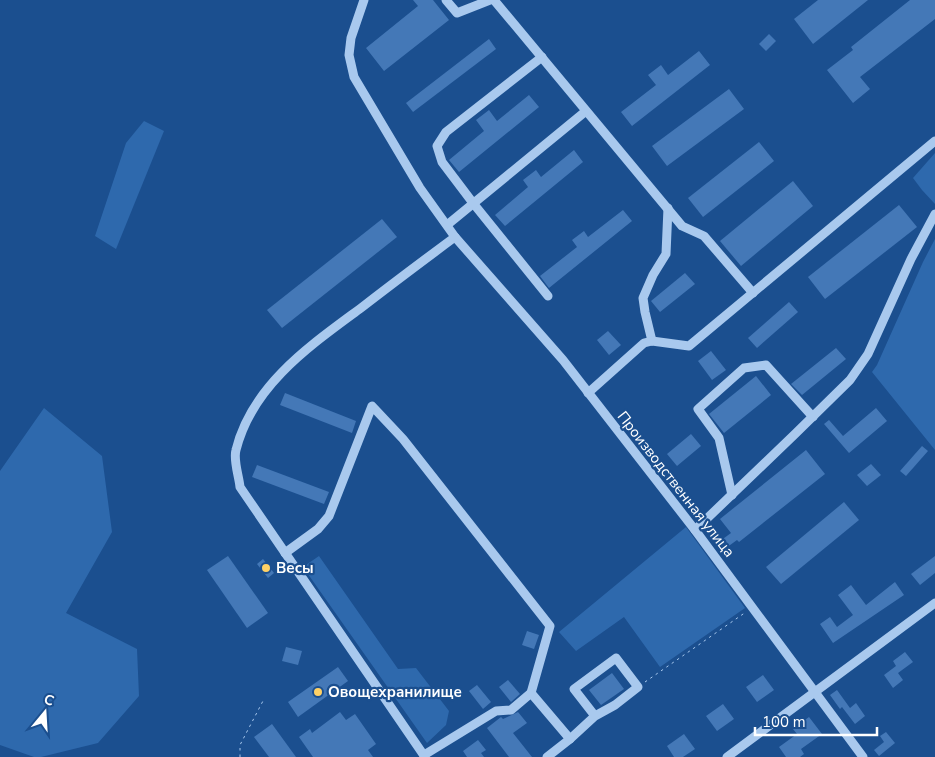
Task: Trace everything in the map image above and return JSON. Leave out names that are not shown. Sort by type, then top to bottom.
[{"type":"street","name":"Производственная улица","points":[[364,0],[351,38],[350,55],[354,76],[420,188],[455,236],[563,360],[695,530],[863,757]]},
{"type":"street","points":[[446,0],[457,13],[490,0]]},
{"type":"street","points":[[494,0],[682,226],[704,236],[753,293]]},
{"type":"street","points":[[542,57],[446,132],[437,146],[442,162],[548,296]]},
{"type":"street","points":[[446,225],[586,111]]},
{"type":"street","points":[[588,393],[644,343],[652,341],[689,346],[935,141]]},
{"type":"street","points":[[652,341],[645,312],[644,298],[653,275],[666,254],[668,208]]},
{"type":"street","points":[[695,530],[850,380],[868,354],[911,259],[935,214]]},
{"type":"street","points":[[285,553],[318,530],[329,516],[372,406],[403,439],[550,626],[531,693],[511,710],[496,711],[425,756],[285,553],[240,487],[235,452],[245,423],[258,400],[279,374],[305,350],[455,236]]},
{"type":"street","points":[[732,494],[719,438],[698,409],[744,368],[766,365],[813,417]]},
{"type":"street","points":[[727,757],[935,603]]},
{"type":"street","points":[[547,757],[595,716],[615,704],[638,686],[616,658],[574,689],[595,716]]},
{"type":"street","points":[[531,693],[570,738]]},
{"type":"path","points":[[638,686],[753,607]]},
{"type":"path","points":[[240,757],[240,745],[264,699]]},
{"type":"shaded area","points":[[144,121],[164,131],[116,249],[95,236],[126,143]]},
{"type":"shaded area","points":[[935,153],[935,204],[913,178]]},
{"type":"shaded area","points":[[935,239],[935,450],[872,372],[877,365]]},
{"type":"shaded area","points":[[44,408],[102,456],[112,532],[66,613],[137,649],[139,696],[98,743],[34,757],[0,745],[0,471]]},
{"type":"shaded area","points":[[686,527],[745,608],[660,667],[624,617],[576,651],[559,632]]},
{"type":"shaded area","points":[[319,556],[398,669],[416,668],[449,711],[446,725],[427,743],[303,567]]},
{"type":"building","points":[[413,0],[433,0],[449,20],[384,71],[366,48],[418,6]]},
{"type":"building","points":[[818,0],[868,0],[813,44],[794,19]]},
{"type":"building","points":[[910,0],[935,0],[935,19],[860,77],[870,89],[853,103],[827,70],[853,50],[851,47]]},
{"type":"building","points":[[769,34],[776,41],[766,51],[759,44]]},
{"type":"building","points":[[489,39],[496,49],[413,112],[406,103]]},
{"type":"building","points":[[699,51],[710,65],[632,126],[621,112],[656,85],[648,75],[661,65],[668,75]]},
{"type":"building","points":[[729,89],[744,109],[667,166],[652,146]]},
{"type":"building","points":[[529,95],[539,107],[459,172],[449,160],[484,131],[476,120],[489,110],[497,121]]},
{"type":"building","points":[[759,142],[774,161],[703,217],[688,198]]},
{"type":"building","points":[[574,150],[583,162],[505,226],[495,215],[528,187],[523,180],[536,170],[541,177]]},
{"type":"building","points":[[793,181],[813,206],[741,266],[720,241]]},
{"type":"building","points":[[899,205],[917,227],[825,299],[808,277]]},
{"type":"building","points":[[623,210],[632,221],[549,288],[540,276],[577,247],[572,240],[584,231],[588,237]]},
{"type":"building","points":[[382,219],[397,237],[282,328],[267,310]]},
{"type":"building","points":[[685,273],[695,284],[660,312],[651,301]]},
{"type":"building","points":[[789,302],[798,312],[757,348],[748,338]]},
{"type":"building","points":[[608,331],[621,345],[609,355],[597,340]]},
{"type":"building","points":[[836,348],[846,359],[802,395],[791,384]]},
{"type":"building","points":[[711,351],[726,370],[712,380],[698,361]]},
{"type":"building","points":[[756,376],[771,395],[724,433],[709,414]]},
{"type":"building","points":[[285,393],[356,421],[352,433],[280,405]]},
{"type":"building","points":[[876,408],[887,421],[849,453],[824,424],[829,420],[843,436]]},
{"type":"building","points":[[691,434],[701,446],[677,466],[667,454]]},
{"type":"building","points":[[922,446],[928,451],[906,476],[900,471]]},
{"type":"building","points":[[806,450],[825,474],[739,542],[737,540],[726,548],[720,541],[731,533],[720,519]]},
{"type":"building","points":[[871,464],[881,475],[867,486],[857,475]]},
{"type":"building","points":[[257,465],[329,492],[324,504],[252,477]]},
{"type":"building","points":[[844,502],[859,520],[781,584],[766,567]]},
{"type":"building","points":[[228,556],[268,613],[247,628],[207,570]]},
{"type":"building","points":[[935,556],[935,573],[920,585],[911,574]]},
{"type":"building","name":"Весы","points":[[263,559],[274,573],[268,578],[257,564]]},
{"type":"building","points":[[895,582],[904,595],[833,643],[820,624],[830,617],[837,627],[853,615],[838,595],[851,585],[866,605]]},
{"type":"building","points":[[527,631],[539,635],[534,649],[522,645]]},
{"type":"building","points":[[286,647],[302,651],[298,665],[282,661]]},
{"type":"building","points":[[905,652],[913,662],[898,673],[903,680],[893,688],[884,675],[896,666],[893,661]]},
{"type":"building","name":"Овощехранилище","points":[[338,667],[348,681],[298,717],[288,702]]},
{"type":"building","points":[[612,673],[624,689],[601,705],[589,690]]},
{"type":"building","points":[[763,675],[774,690],[757,702],[746,687]]},
{"type":"building","points":[[508,680],[520,694],[511,702],[499,687]]},
{"type":"building","points":[[477,685],[491,702],[483,709],[469,691]]},
{"type":"building","points":[[837,690],[850,708],[856,703],[865,716],[855,724],[842,707],[840,709],[830,695]]},
{"type":"building","points":[[723,704],[734,719],[717,731],[706,716]]},
{"type":"building","points":[[340,712],[346,720],[355,714],[376,744],[368,750],[373,757],[313,757],[299,737],[310,729],[312,733]]},
{"type":"building","points":[[518,712],[527,723],[513,733],[532,757],[509,757],[487,728],[501,717],[503,719]]},
{"type":"building","points":[[809,717],[822,734],[801,749],[804,754],[800,757],[786,757],[779,747],[797,734],[793,729]]},
{"type":"building","points":[[272,724],[296,757],[269,757],[254,737]]},
{"type":"building","points":[[886,732],[895,743],[879,756],[874,750],[884,742],[880,736]]},
{"type":"building","points":[[684,734],[695,749],[683,757],[674,757],[667,746]]},
{"type":"building","points":[[478,740],[486,750],[481,753],[484,757],[467,757],[463,751]]},
{"type":"place","name":"Весы","points":[[266,568]]},
{"type":"place","name":"Овощехранилище","points":[[318,692]]}]
